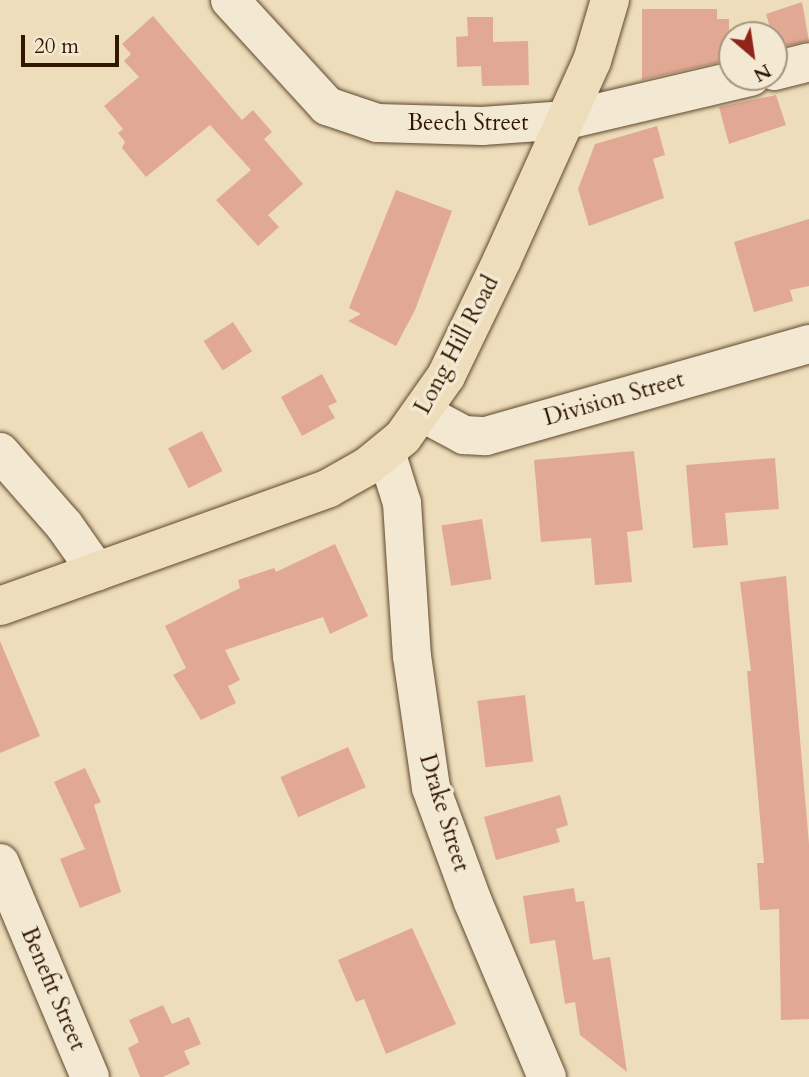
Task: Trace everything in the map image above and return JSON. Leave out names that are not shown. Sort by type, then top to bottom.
[{"type":"main road","name":"Long Hill Road","points":[[0,606],[329,488],[386,452],[423,413],[446,376],[567,120],[592,61],[610,0]]},
{"type":"street","name":"Beech Street","points":[[230,0],[312,93],[341,114],[377,123],[424,125],[567,120],[718,85]]},
{"type":"street","points":[[788,67],[809,62]]},
{"type":"street","name":"Division Street","points":[[423,413],[464,435],[486,436],[809,344]]},
{"type":"street","points":[[0,452],[65,525],[96,572]]},
{"type":"street","name":"Drake Street","points":[[386,452],[402,503],[412,656],[431,788],[473,902],[547,1077]]},
{"type":"street","name":"Benefit Street","points":[[0,863],[90,1077]]},
{"type":"building","points":[[802,2],[809,41],[788,45],[788,21],[768,21],[766,14]]},
{"type":"building","points":[[642,9],[717,9],[717,19],[729,19],[718,21],[718,63],[642,80]]},
{"type":"building","points":[[153,16],[242,120],[253,110],[272,132],[264,139],[303,184],[268,215],[279,227],[258,246],[216,200],[251,170],[210,125],[146,177],[122,148],[125,142],[118,133],[123,129],[104,106],[139,77],[124,61],[131,54],[122,44]]},
{"type":"building","points":[[467,17],[493,17],[493,42],[528,41],[529,85],[482,86],[481,66],[457,67],[456,37],[468,36]]},
{"type":"building","points":[[776,95],[786,125],[729,144],[719,107]]},
{"type":"building","points":[[657,126],[665,155],[653,159],[664,198],[589,226],[578,189],[595,144]]},
{"type":"building","points":[[396,190],[452,211],[415,310],[396,346],[348,321],[361,314],[349,308]]},
{"type":"building","points":[[809,219],[809,286],[790,290],[793,301],[754,312],[734,242]]},
{"type":"building","points":[[233,322],[252,351],[223,370],[204,341]]},
{"type":"building","points":[[322,374],[337,402],[328,406],[335,418],[302,436],[281,397]]},
{"type":"building","points":[[202,431],[222,471],[189,488],[168,448]]},
{"type":"building","points":[[634,451],[643,530],[627,532],[632,582],[595,585],[591,538],[541,542],[534,460]]},
{"type":"building","points":[[775,458],[779,509],[725,513],[728,545],[693,548],[686,465]]},
{"type":"building","points":[[482,519],[492,579],[451,586],[442,525]]},
{"type":"building","points":[[335,544],[368,616],[330,634],[323,617],[225,650],[240,680],[228,686],[236,703],[201,720],[173,675],[186,668],[165,626],[240,588],[238,580],[274,568],[276,572]]},
{"type":"building","points":[[786,576],[809,844],[809,1019],[781,1020],[779,909],[760,910],[757,863],[764,863],[747,671],[751,671],[740,582]]},
{"type":"building","points":[[0,641],[40,736],[0,753]]},
{"type":"building","points":[[525,695],[533,762],[486,767],[477,701]]},
{"type":"building","points":[[348,747],[366,787],[298,817],[280,777]]},
{"type":"building","points":[[85,768],[101,802],[94,805],[121,892],[80,908],[60,859],[85,849],[54,782]]},
{"type":"building","points":[[560,795],[568,825],[556,829],[560,842],[496,860],[484,817]]},
{"type":"building","points":[[574,888],[576,902],[584,901],[593,960],[610,957],[627,1072],[580,1035],[575,1002],[565,1004],[555,940],[530,944],[523,896]]},
{"type":"building","points":[[412,928],[456,1024],[386,1054],[364,999],[356,1002],[338,960]]},
{"type":"building","points":[[163,1005],[172,1024],[189,1017],[201,1044],[184,1051],[190,1064],[163,1077],[140,1077],[128,1048],[139,1042],[129,1020]]}]
